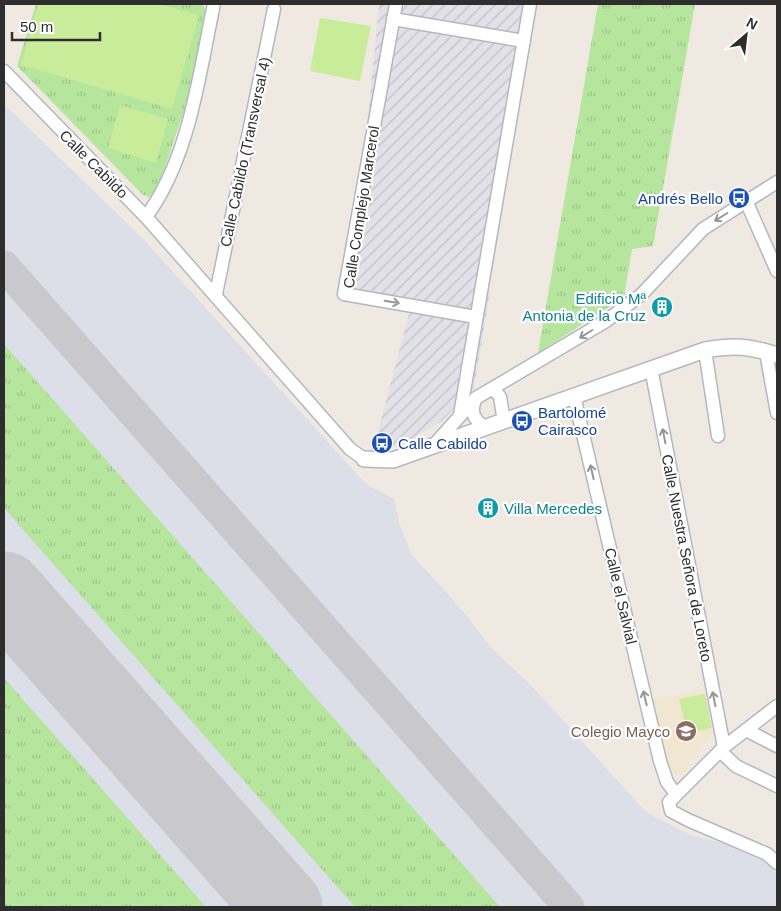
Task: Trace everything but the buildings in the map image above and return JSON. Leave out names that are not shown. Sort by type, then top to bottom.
[{"type":"street","points":[[146,217],[168,178],[187,124],[214,4]]},
{"type":"street","name":"Calle Complejo Marcerol","points":[[396,4],[344,294],[476,317]]},
{"type":"street","points":[[460,416],[530,4]]},
{"type":"street","name":"Calle Cabildo (Transversal 4)","points":[[216,294],[274,9]]},
{"type":"street","points":[[393,19],[524,41]]},
{"type":"street","name":"Calle Cabildo","points":[[4,71],[146,217],[216,294],[350,449],[364,459]]},
{"type":"street","points":[[431,447],[476,398],[606,321],[642,294],[703,229],[777,182]]},
{"type":"street","points":[[746,201],[777,271]]},
{"type":"street","points":[[364,459],[393,460],[651,368],[705,350],[732,346],[752,347],[772,354],[777,413]]},
{"type":"street","points":[[705,350],[718,436]]},
{"type":"street","name":"Calle Nuestra Señora de Loreto","points":[[651,368],[722,749]]},
{"type":"street","points":[[465,387],[476,398]]},
{"type":"street","points":[[494,389],[500,398],[504,421]]},
{"type":"street","name":"Calle el Salvial","points":[[574,396],[660,761],[672,798],[671,810],[688,820],[767,854],[777,862]]},
{"type":"street","points":[[476,398],[472,408],[473,415],[475,420],[484,428]]},
{"type":"street","points":[[672,798],[722,749],[777,706]]},
{"type":"street","points":[[746,730],[777,746]]},
{"type":"street","points":[[722,749],[736,766],[777,786]]},
{"type":"shaded area","points":[[379,4],[530,4],[478,275],[490,293],[474,388],[442,421],[402,445],[374,447],[411,306],[344,294],[365,148]]},
{"type":"shaded area","points":[[4,104],[143,239],[366,484],[394,499],[399,523],[411,554],[456,603],[493,650],[528,682],[646,812],[690,835],[738,847],[764,858],[777,874],[777,907],[4,907]]},
{"type":"shaded area","name":"Colegio Mayco","points":[[704,689],[713,734],[689,762],[687,771],[676,775],[668,763],[653,700]]},
{"type":"green space","points":[[36,4],[203,4],[207,14],[186,105],[158,188],[149,197],[143,195],[17,66]]},
{"type":"green space","points":[[38,4],[159,4],[199,15],[172,109],[21,65]]},
{"type":"green space","points":[[598,4],[695,4],[653,246],[632,249],[624,297],[538,353]]},
{"type":"green space","points":[[320,18],[371,26],[360,81],[310,71]]},
{"type":"green space","points":[[120,105],[168,119],[156,163],[108,148]]},
{"type":"green space","points":[[4,344],[500,907],[355,907],[4,508]]},
{"type":"green space","points":[[4,678],[206,907],[4,907]]},
{"type":"green space","points":[[705,694],[712,728],[687,733],[679,699]]},
{"type":"taxiway","points":[[4,266],[569,907]]},
{"type":"runway","points":[[4,591],[283,907]]},
{"type":"place","name":"Andrés Bello","points":[[739,198]]},
{"type":"place","name":"Edificio Mª Antonia de la Cruz","points":[[662,307]]},
{"type":"place","name":"Bartolomé Cairasco","points":[[522,421]]},
{"type":"place","name":"Calle Cabildo","points":[[382,443]]},
{"type":"place","name":"Villa Mercedes","points":[[488,508]]},
{"type":"place","name":"Colegio Mayco","points":[[686,731]]}]
